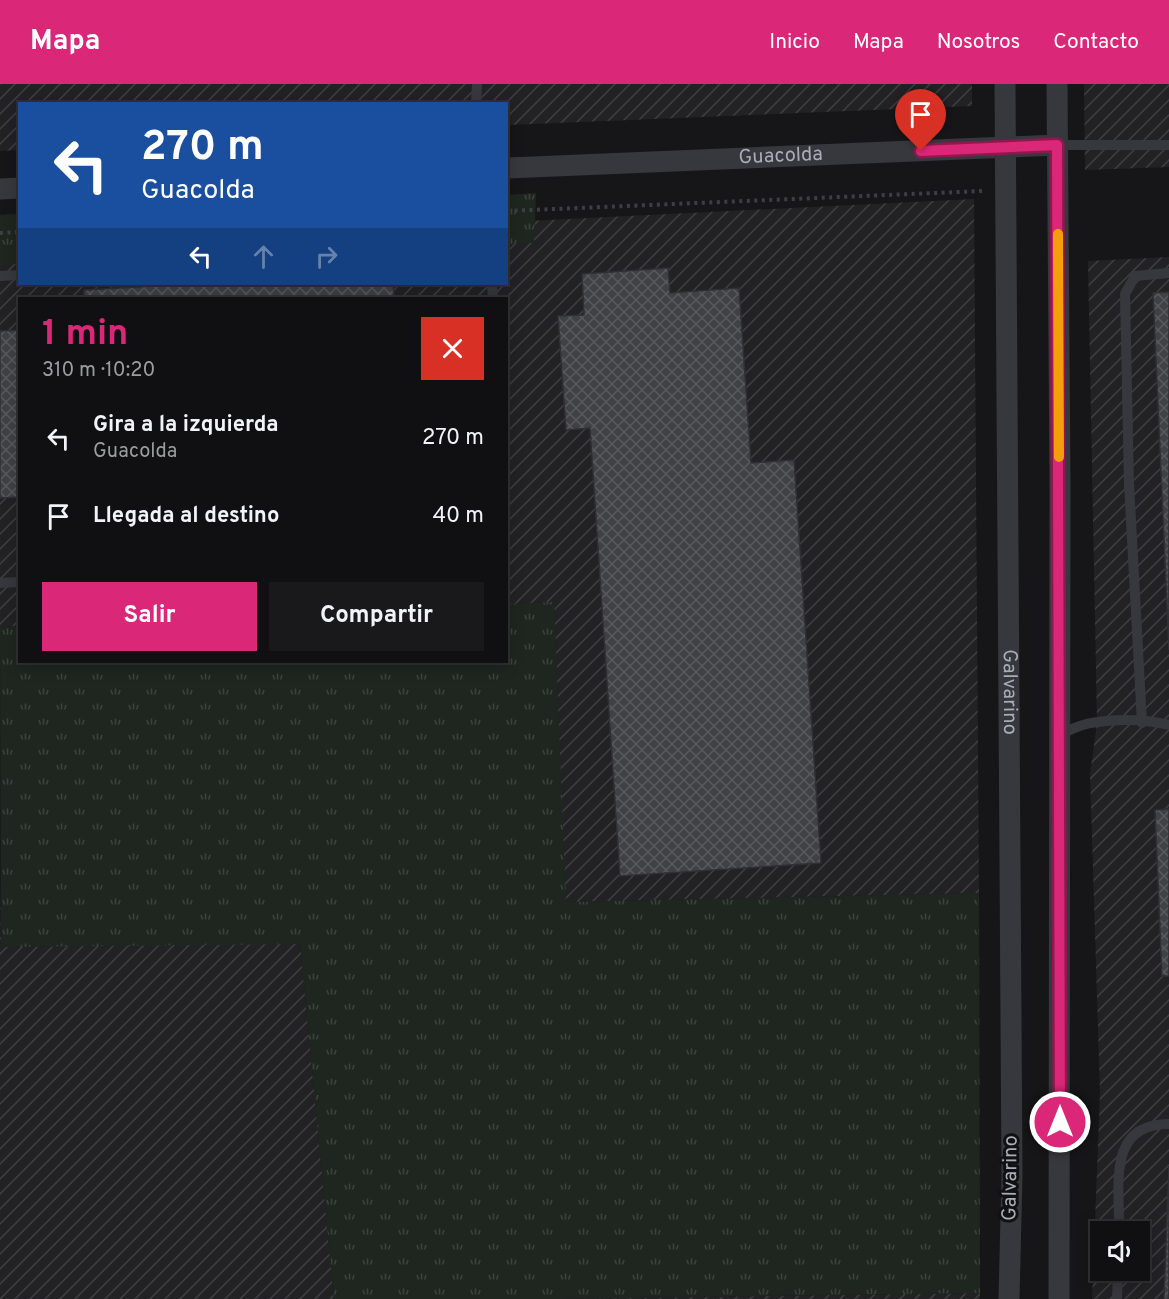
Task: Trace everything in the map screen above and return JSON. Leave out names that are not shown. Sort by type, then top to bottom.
[{"type":"street","name":"Galvarino","points":[[1005,84],[1012,1176],[1009,1299]]},
{"type":"street","points":[[1056,84],[1059,1299]]},
{"type":"street","name":"Guacolda","points":[[508,168],[1057,145]]},
{"type":"street","points":[[0,189],[18,188]]},
{"type":"lane","points":[[476,102],[477,84]]},
{"type":"lane","points":[[1057,145],[1169,145]]},
{"type":"lane","points":[[1142,723],[1129,484],[1125,294],[1135,276],[1169,273]]},
{"type":"lane","points":[[0,276],[18,275]]},
{"type":"lane","points":[[0,582],[18,582]]},
{"type":"lane","points":[[1059,738],[1068,729],[1098,720],[1169,725]]},
{"type":"lane","points":[[1119,1221],[1120,1158],[1128,1138],[1152,1124],[1169,1124]]},
{"type":"lane","points":[[1117,1299],[1118,1281]]},
{"type":"path","points":[[508,211],[982,191]]},
{"type":"path","points":[[0,233],[18,232]]},
{"type":"shaded area","points":[[0,84],[972,84],[972,106],[508,125],[508,102],[18,102],[18,150],[0,151]]},
{"type":"shaded area","points":[[1084,84],[1169,84],[1169,167],[1085,170]]},
{"type":"shaded area","points":[[974,199],[979,893],[565,902],[554,602],[508,604],[508,297],[18,297],[18,626],[0,627],[0,248],[18,247],[18,285],[508,285],[508,222]]},
{"type":"shaded area","points":[[1169,257],[1169,1299],[1092,1299],[1093,1281],[1150,1281],[1150,1221],[1095,1221],[1100,1093],[1090,774],[1097,723],[1088,261]]},
{"type":"shaded area","points":[[0,884],[1,947],[300,943],[334,1299],[0,1299]]},
{"type":"shaded area","points":[[980,1293],[980,1299],[558,1299]]},
{"type":"green space","points":[[536,193],[534,243],[508,244],[508,195]]},
{"type":"green space","points":[[18,214],[18,264],[0,265],[0,215]]},
{"type":"green space","points":[[554,602],[566,902],[979,893],[980,1293],[558,1299],[334,1299],[300,944],[1,947],[0,627],[18,626],[18,663],[508,663],[508,604]]},
{"type":"building","points":[[668,268],[670,293],[739,288],[751,463],[794,460],[821,863],[620,876],[590,428],[566,430],[558,316],[584,315],[582,274]]},
{"type":"building","points":[[172,285],[393,285],[394,297],[84,297],[84,290]]},
{"type":"building","points":[[1169,292],[1169,650],[1153,293]]},
{"type":"building","points":[[18,330],[18,497],[0,498],[0,331]]},
{"type":"building","points":[[1169,809],[1169,976],[1162,976],[1155,810]]},
{"type":"building","points":[[1169,1166],[1169,1299],[1164,1299]]},
{"type":"slow traffic","points":[[1058,234],[1059,457]]},
{"type":"route","points":[[921,151],[1057,145],[1060,480],[1060,1122]]}]
